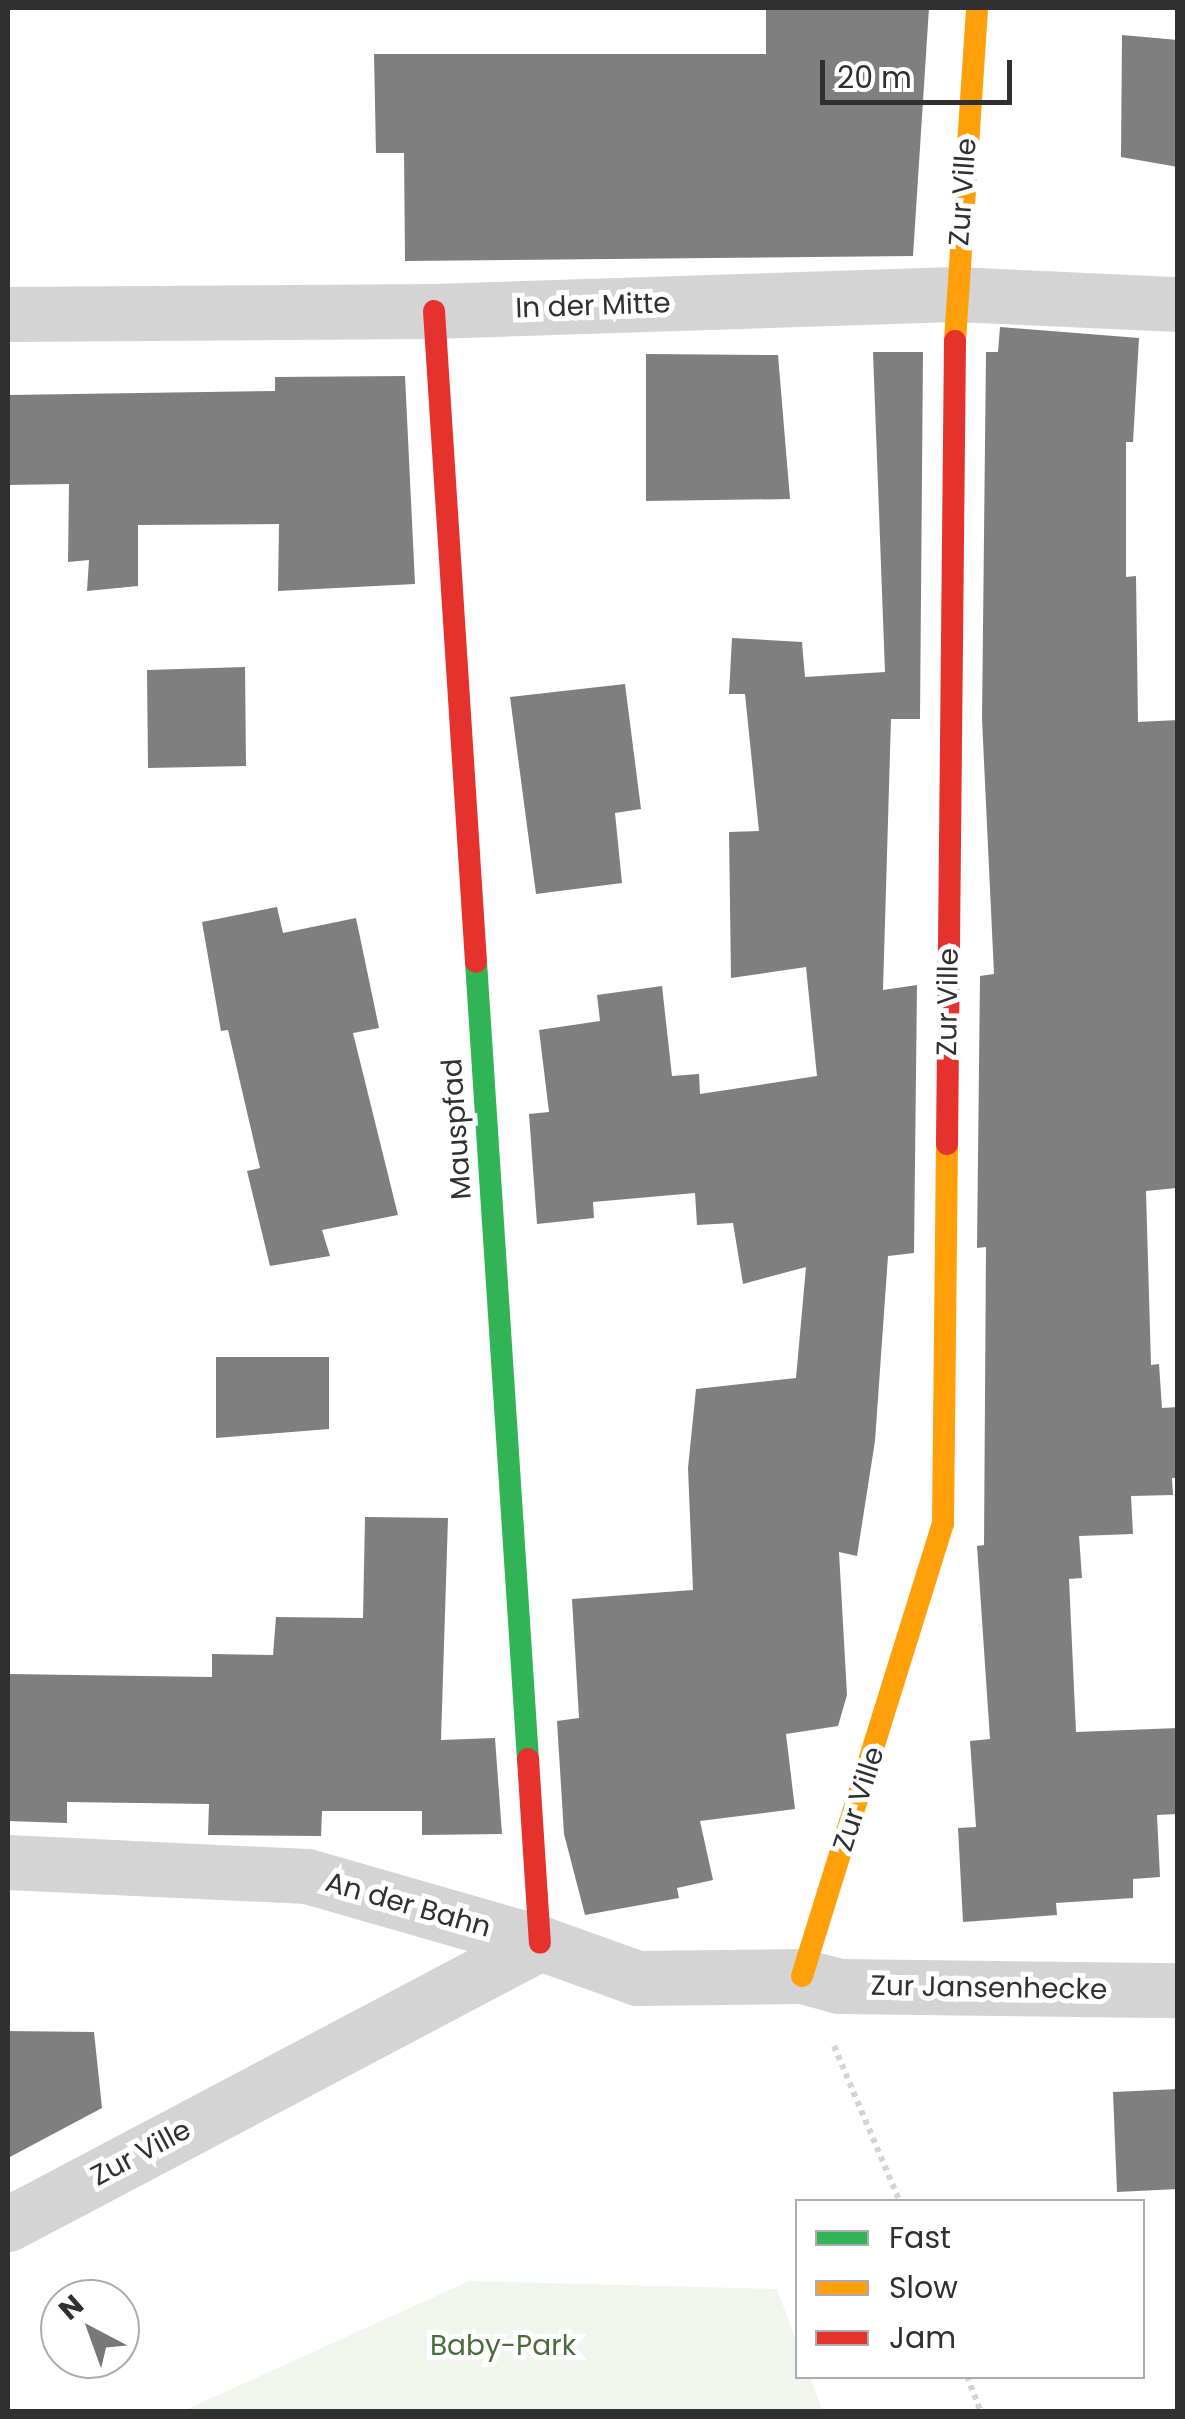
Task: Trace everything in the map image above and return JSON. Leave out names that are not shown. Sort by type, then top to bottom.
[{"type":"street","name":"Zur Ville","points":[[802,1976],[943,1524],[955,294],[977,8]]},
{"type":"street","name":"In der Mitte","points":[[8,314],[434,311],[955,294],[1178,304]]},
{"type":"street","name":"Mauspfad","points":[[434,311],[540,1943]]},
{"type":"street","name":"An der Bahn","points":[[8,1862],[307,1876],[540,1943],[637,1978],[802,1976]]},
{"type":"street","name":"Zur Ville","points":[[8,2224],[540,1943]]},
{"type":"street","name":"Zur Jansenhecke","points":[[802,1976],[839,1986],[1178,1990]]},
{"type":"path","points":[[802,1976],[899,2199]]},
{"type":"path","points":[[968,2379],[981,2412]]},
{"type":"green space","name":"Baby-Park","points":[[469,2281],[777,2289],[795,2338],[795,2379],[811,2379],[823,2411],[183,2411]]},
{"type":"building","points":[[766,8],[929,8],[913,256],[405,261],[404,153],[376,153],[374,54],[766,54]]},
{"type":"building","points":[[1122,35],[1178,40],[1178,167],[1121,157]]},
{"type":"building","points":[[1000,327],[1139,338],[1133,442],[1126,442],[1126,577],[1136,576],[1138,722],[1178,720],[1176,1188],[1146,1191],[1151,1365],[1159,1364],[1162,1408],[1178,1407],[1178,1478],[1172,1478],[1173,1495],[1131,1496],[1133,1534],[1079,1536],[1082,1578],[1069,1579],[1076,1732],[1178,1728],[1178,1814],[1157,1815],[1160,1877],[1133,1879],[1133,1898],[1056,1903],[1057,1915],[963,1922],[958,1828],[976,1827],[970,1741],[990,1739],[977,1546],[984,1545],[986,1247],[977,1248],[980,976],[994,974],[982,719],[986,352],[998,352]]},
{"type":"building","points":[[873,352],[923,352],[920,719],[891,719],[883,990],[917,985],[914,1253],[888,1256],[875,1441],[857,1556],[839,1552],[847,1695],[838,1726],[786,1734],[795,1809],[700,1821],[713,1880],[677,1888],[679,1898],[585,1915],[564,1834],[557,1721],[579,1718],[572,1599],[693,1590],[688,1468],[696,1389],[796,1378],[806,1267],[743,1284],[733,1223],[697,1225],[695,1193],[593,1202],[594,1218],[537,1224],[529,1114],[549,1112],[539,1030],[600,1021],[597,995],[662,986],[672,1076],[699,1074],[700,1094],[817,1076],[806,967],[731,978],[729,832],[759,831],[745,694],[729,694],[732,638],[802,642],[805,677],[885,672]]},
{"type":"building","points":[[646,354],[778,355],[790,499],[646,501]]},
{"type":"building","points":[[405,376],[415,584],[278,591],[279,524],[138,525],[138,586],[87,591],[89,560],[68,562],[69,484],[8,485],[8,395],[275,391],[275,377]]},
{"type":"building","points":[[245,667],[246,766],[148,768],[147,670]]},
{"type":"building","points":[[625,684],[641,809],[615,813],[622,883],[536,894],[510,697]]},
{"type":"building","points":[[277,907],[283,933],[356,918],[379,1028],[353,1033],[398,1215],[322,1230],[330,1256],[270,1266],[247,1171],[260,1168],[228,1030],[221,1031],[202,922]]},
{"type":"building","points":[[216,1357],[329,1357],[329,1429],[216,1438]]},
{"type":"building","points":[[365,1517],[448,1518],[441,1740],[495,1738],[502,1834],[422,1835],[422,1811],[322,1811],[321,1836],[208,1835],[209,1804],[67,1802],[67,1823],[8,1821],[8,1674],[212,1677],[212,1654],[273,1655],[276,1617],[363,1618]]},
{"type":"building","points":[[8,2031],[94,2032],[102,2108],[8,2158]]},
{"type":"building","points":[[1178,2089],[1178,2189],[1117,2192],[1113,2092]]},
{"type":"traffic: fast","points":[[476,962],[528,1759]]},
{"type":"traffic: slow","points":[[955,341],[977,8]]},
{"type":"traffic: slow","points":[[802,1976],[943,1524],[947,1144]]},
{"type":"traffic: jam","points":[[434,311],[476,962]]},
{"type":"traffic: jam","points":[[947,1144],[955,341]]},
{"type":"traffic: jam","points":[[528,1759],[540,1943]]}]
